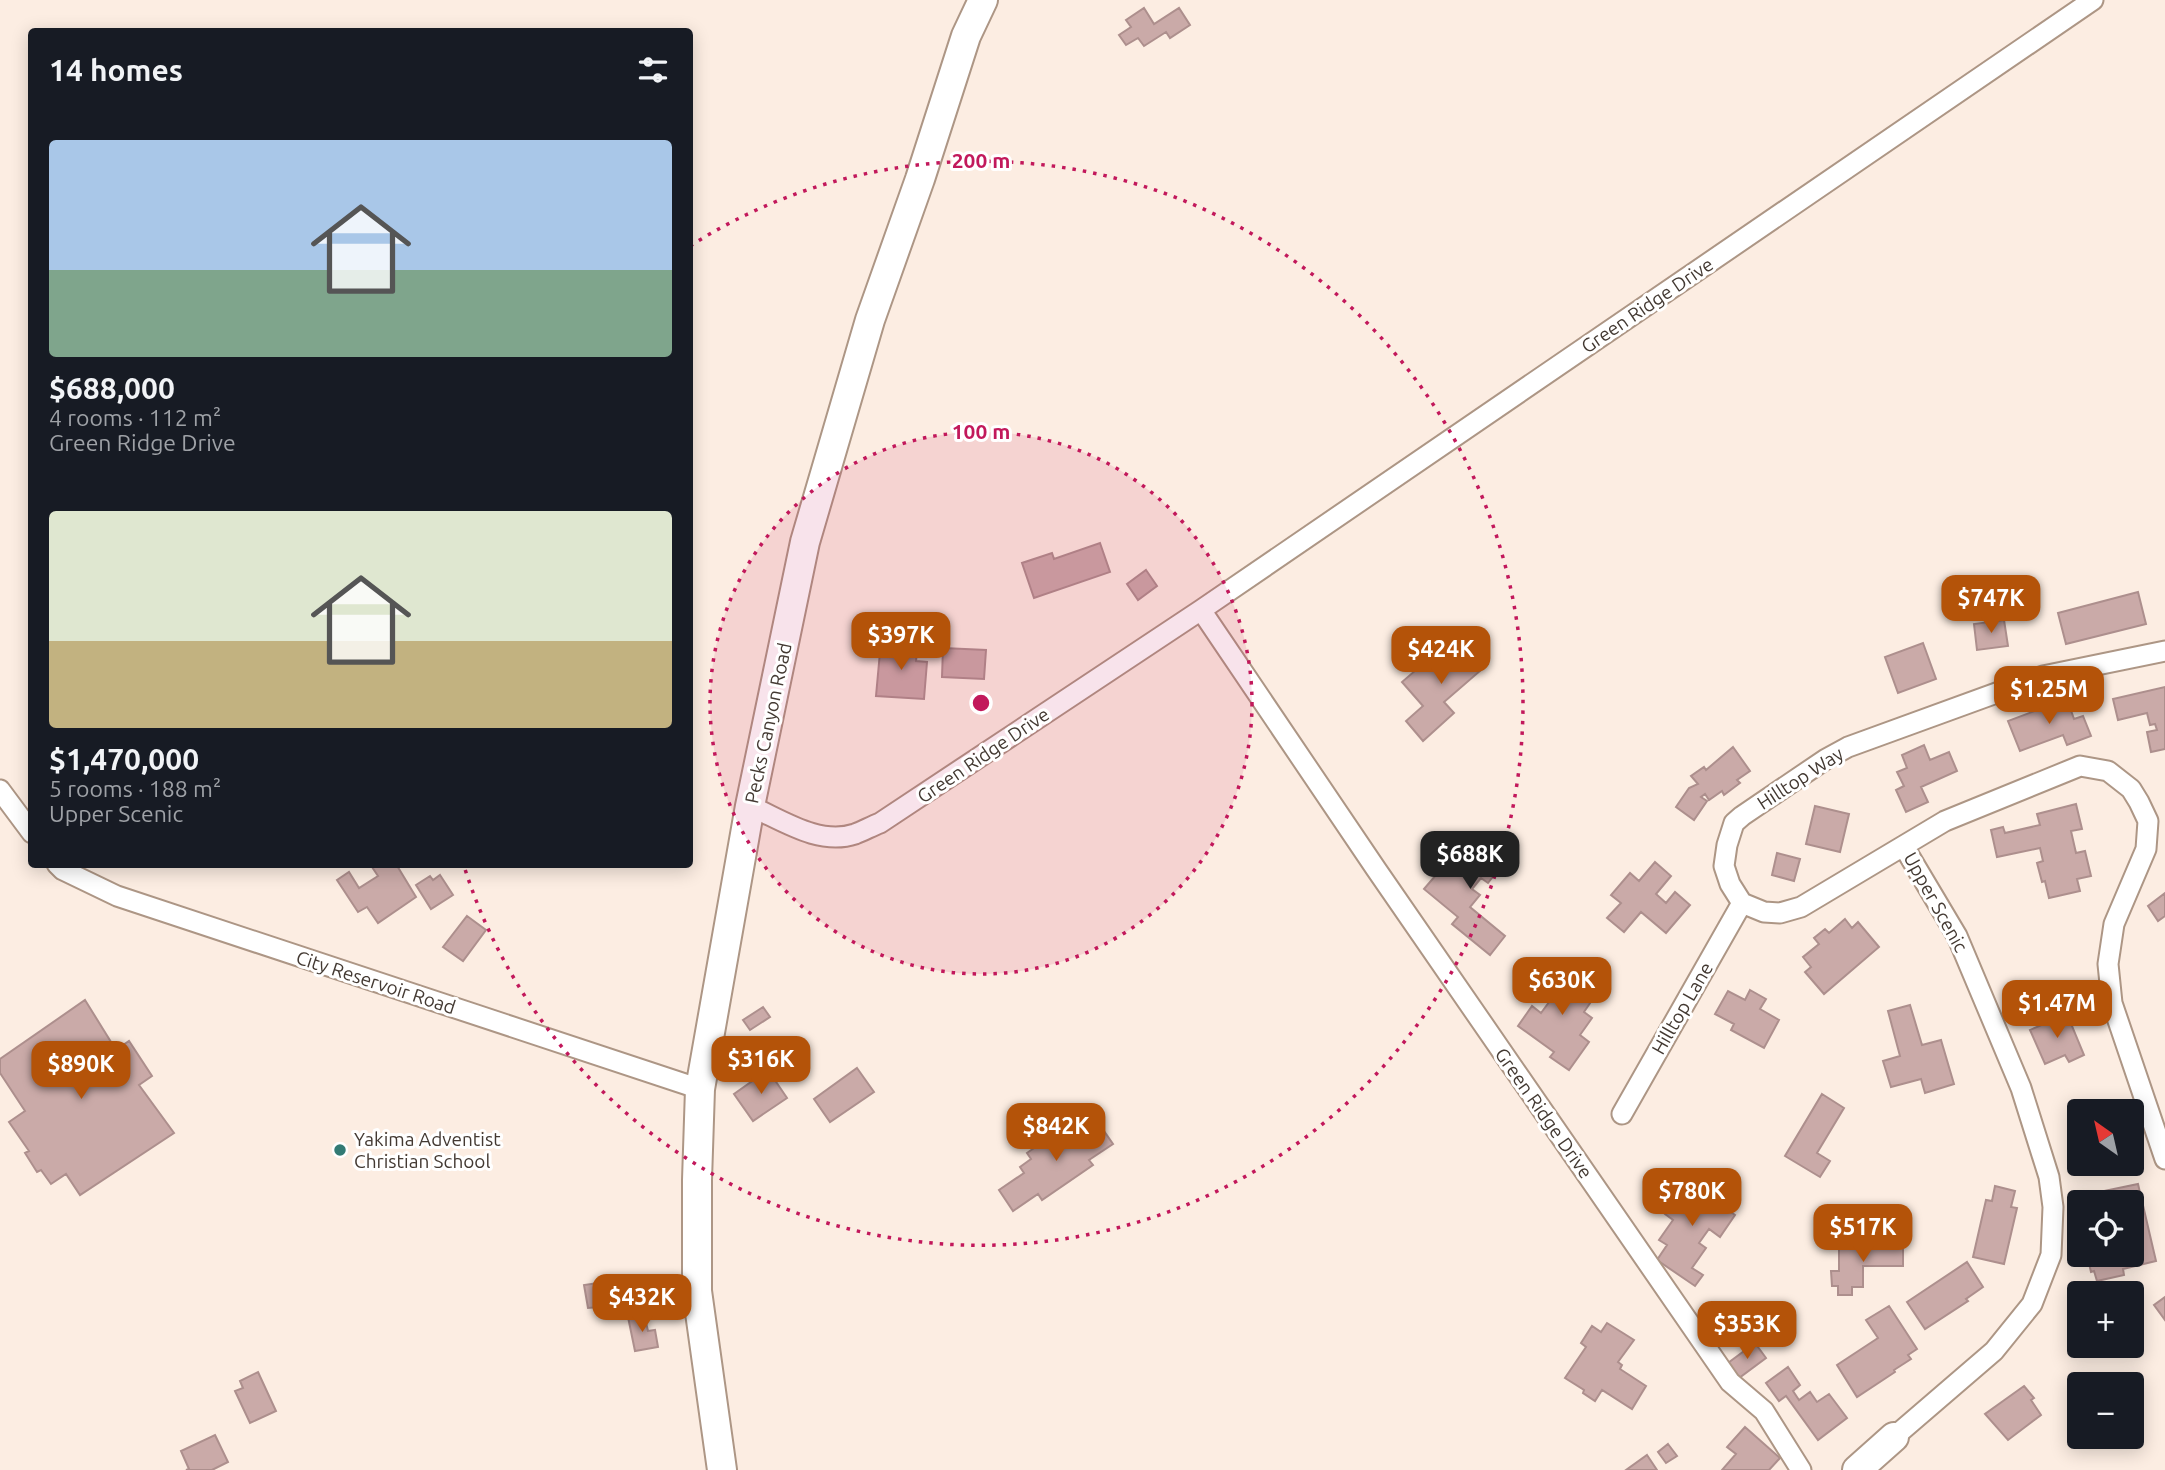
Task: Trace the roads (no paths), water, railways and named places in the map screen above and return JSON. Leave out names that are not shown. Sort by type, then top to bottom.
[{"type":"street","name":"Pecks Canyon Road","points":[[722,1470],[697,1291],[697,1180],[701,1088],[750,806],[805,542],[870,320],[920,179],[966,36],[983,0]]},
{"type":"street","name":"Green Ridge Drive","points":[[750,806],[813,835],[840,837],[880,823],[1201,610],[2093,0]]},
{"type":"street","name":"Green Ridge Drive","points":[[1201,610],[1368,858],[1730,1382],[1764,1411],[1801,1470]]},
{"type":"street","name":"Hilltop Way","points":[[1742,903],[1730,884],[1724,866],[1734,823],[1826,759],[1847,747],[2043,676],[2165,651]]},
{"type":"street","name":"Upper Scenic","points":[[1894,1437],[1994,1351],[2032,1304],[2051,1255],[2053,1207],[2049,1177],[2021,1088],[1957,936],[1904,846],[1945,821],[2081,766],[2108,771],[2131,789],[2148,821],[2146,849],[2114,924],[2108,964],[2112,1003],[2165,1159]]},
{"type":"street","points":[[0,790],[28,828]]},
{"type":"street","points":[[1742,903],[1764,912],[1780,914],[1801,907],[1904,846]]},
{"type":"street","name":"City Reservoir Road","points":[[61,868],[117,896],[701,1088]]},
{"type":"street","name":"Hilltop Lane","points":[[1622,1114],[1742,903]]},
{"type":"street","points":[[1857,1470],[1894,1437]]},
{"type":"place","name":"Yakima Adventist Christian School","points":[[340,1150]]}]
